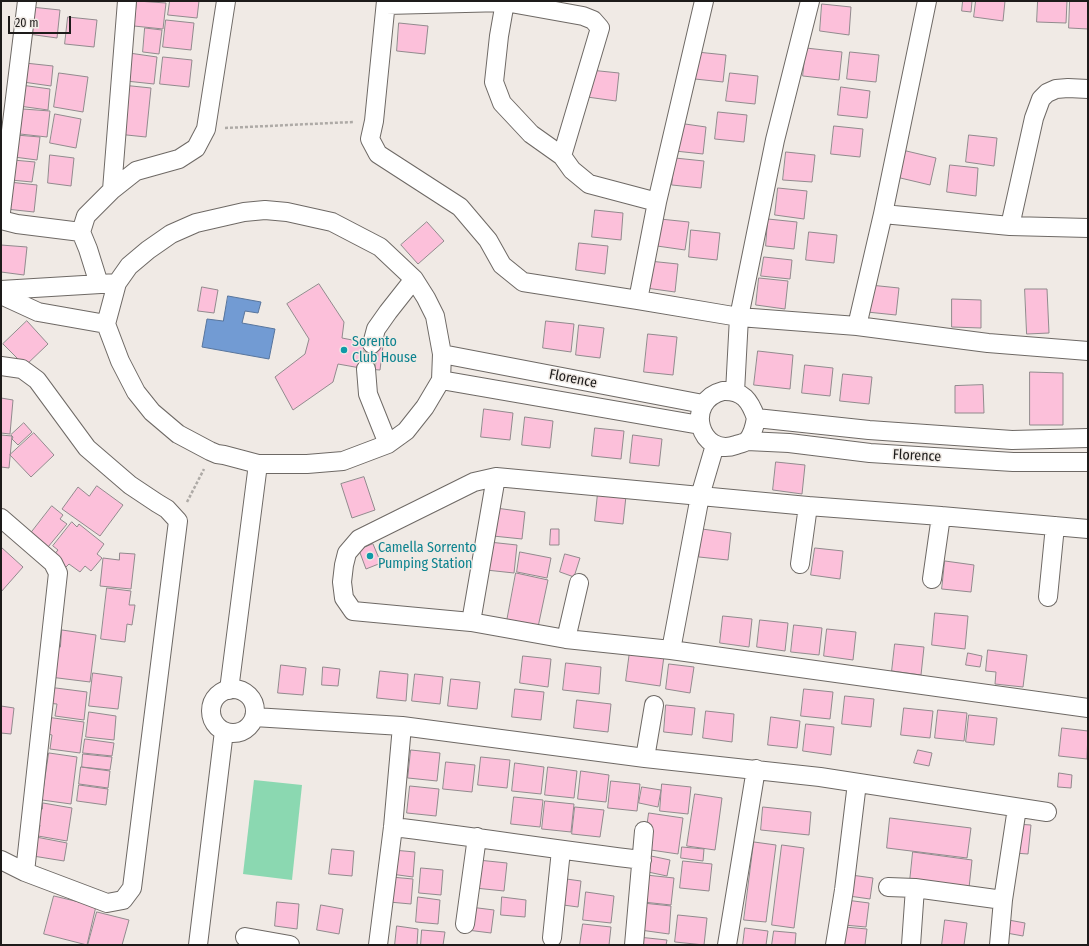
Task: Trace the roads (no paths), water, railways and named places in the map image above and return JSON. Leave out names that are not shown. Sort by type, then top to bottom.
[{"type":"street","points":[[1,212],[28,1]]},
{"type":"street","points":[[112,190],[127,1]]},
{"type":"street","points":[[99,284],[81,232],[86,216],[112,190],[136,171],[179,160],[196,148],[206,129],[226,1]]},
{"type":"street","points":[[638,300],[656,202],[704,1]]},
{"type":"street","points":[[735,392],[739,317],[775,140],[810,1]]},
{"type":"street","points":[[857,326],[883,214],[927,1]]},
{"type":"street","points":[[505,2],[499,36],[494,82],[502,103],[531,134],[562,156],[572,170],[589,184],[656,202]]},
{"type":"street","points":[[562,156],[600,28],[593,20],[583,16],[505,2],[386,3],[374,121],[370,139],[378,154],[460,207],[488,240],[502,265],[523,282],[739,317],[857,326],[988,343],[1088,351]]},
{"type":"street","points":[[1010,226],[1034,118],[1041,99],[1047,93],[1056,89],[1088,89]]},
{"type":"street","points":[[265,210],[287,212],[332,222],[380,247],[414,279],[436,316],[442,354],[441,380],[425,407],[406,431],[388,444],[343,461],[307,464],[258,464],[210,451],[178,434],[152,412],[136,392],[120,361],[106,324],[117,283],[129,266],[148,250],[171,234],[196,223],[244,212],[265,210]]},
{"type":"street","points":[[883,214],[1010,226],[1088,228]]},
{"type":"street","points":[[1,220],[17,224],[81,232]]},
{"type":"street","points":[[372,344],[376,329],[414,279]]},
{"type":"street","points":[[1,290],[117,283]]},
{"type":"street","points":[[1,294],[38,312],[106,324]]},
{"type":"street","name":"Florence","points":[[442,354],[703,404]]},
{"type":"street","points":[[1,366],[22,369],[37,380],[87,448],[130,485],[167,509],[178,521],[132,888],[123,900],[108,903],[25,872],[1,860]]},
{"type":"street","points":[[366,369],[368,394],[388,444]]},
{"type":"street","name":"Florence","points":[[441,380],[700,426]]},
{"type":"street","points":[[729,391],[735,392],[743,396],[749,402],[756,418],[753,429],[747,441],[725,447],[715,445],[706,438],[702,432],[699,418],[700,411],[703,404],[711,395],[729,391]]},
{"type":"street","name":"Florence","points":[[756,418],[869,430],[1012,440],[1088,438]]},
{"type":"street","name":"Florence","points":[[747,441],[789,443],[870,453],[1013,462],[1088,462]]},
{"type":"street","points":[[671,650],[700,496],[715,445]]},
{"type":"street","points":[[229,690],[258,464]]},
{"type":"street","points":[[471,622],[496,477]]},
{"type":"street","points":[[1088,529],[808,506],[496,477],[474,482],[359,539],[347,553],[342,582],[344,598],[353,611],[471,622],[566,639],[671,650],[1088,708]]},
{"type":"street","points":[[800,564],[808,506]]},
{"type":"street","points":[[932,579],[941,516]]},
{"type":"street","points":[[1,518],[53,563],[58,573],[25,872]]},
{"type":"street","points":[[1048,596],[1055,526]]},
{"type":"street","points":[[566,639],[579,583]]},
{"type":"street","points":[[236,690],[244,692],[250,697],[255,708],[254,717],[252,723],[241,732],[233,733],[224,731],[214,722],[211,715],[212,706],[218,695],[225,691],[236,690]]},
{"type":"street","points":[[645,758],[654,705]]},
{"type":"street","points":[[254,717],[402,726],[645,758],[820,777],[1047,812]]},
{"type":"street","points":[[378,945],[393,827],[402,726]]},
{"type":"street","points":[[198,945],[224,731]]},
{"type":"street","points":[[727,945],[756,770]]},
{"type":"street","points":[[835,945],[844,890],[857,783]]},
{"type":"street","points":[[999,945],[1003,900],[1017,808]]},
{"type":"street","points":[[393,827],[642,860]]},
{"type":"street","points":[[634,945],[644,831]]},
{"type":"street","points":[[465,924],[477,837]]},
{"type":"street","points":[[552,938],[561,850]]},
{"type":"street","points":[[888,887],[916,888],[1003,900]]},
{"type":"street","points":[[911,945],[916,888]]},
{"type":"street","points":[[246,937],[290,945]]},
{"type":"water","points":[[228,296],[261,302],[258,313],[245,311],[242,323],[275,329],[269,359],[202,347],[207,319],[223,321]]},
{"type":"tunnel","points":[[366,369],[372,344]]},
{"type":"place","name":"Sorento Club House","points":[[344,350]]},
{"type":"place","name":"Camella Sorrento Pumping Station","points":[[370,556]]}]
